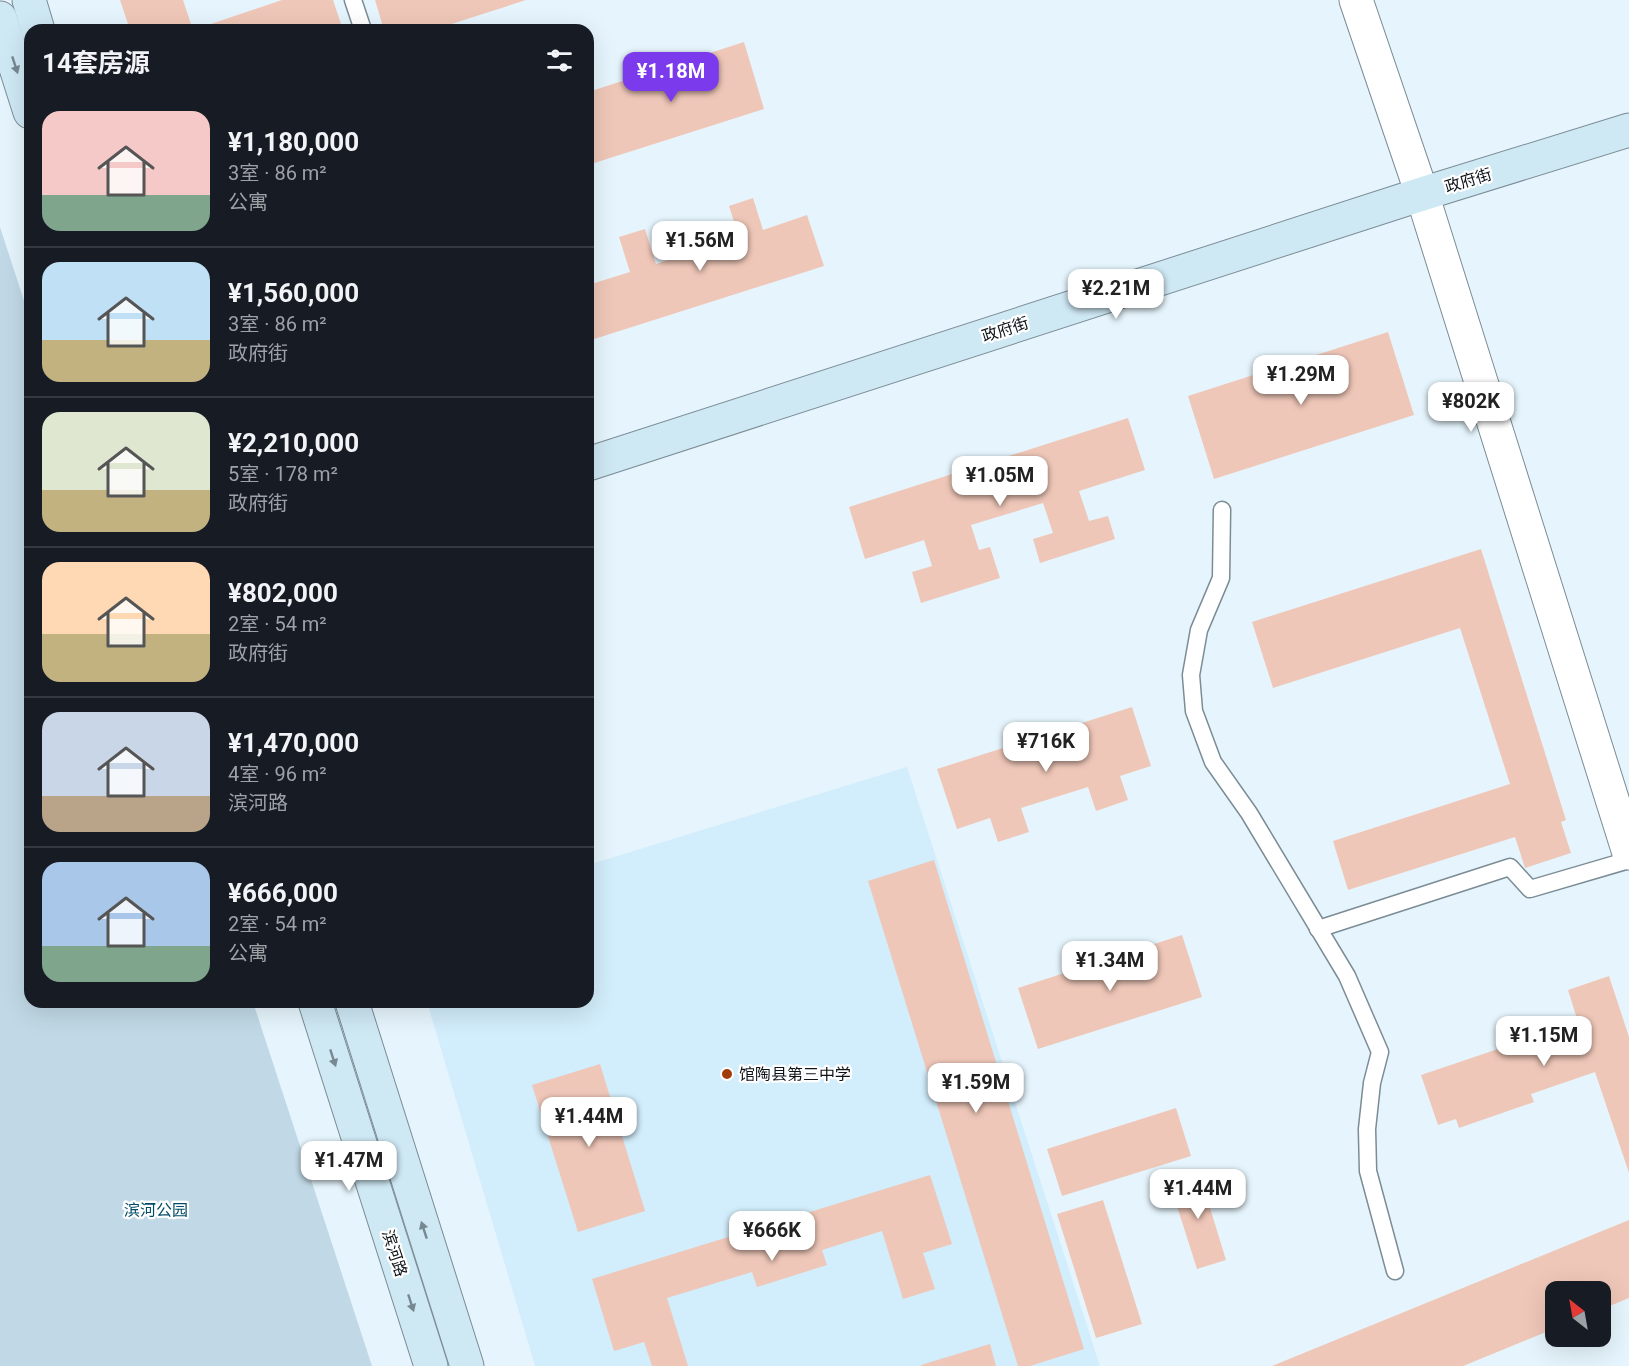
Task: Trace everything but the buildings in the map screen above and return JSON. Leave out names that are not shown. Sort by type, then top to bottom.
[{"type":"street","points":[[29,0],[36,24]]},
{"type":"street","points":[[1356,0],[1422,194],[1629,853]]},
{"type":"street","points":[[0,18],[24,93]]},
{"type":"street","name":"政府街","points":[[594,462],[1422,194],[1629,130]]},
{"type":"street","name":"滨河路","points":[[317,1008],[432,1366]]},
{"type":"street","points":[[354,1008],[467,1366]]},
{"type":"lane","points":[[353,0],[361,24]]},
{"type":"lane","points":[[1222,510],[1221,578],[1198,630],[1191,675],[1194,711],[1213,762],[1249,813],[1347,976],[1380,1052],[1372,1083],[1367,1129],[1368,1171],[1395,1270]]},
{"type":"lane","points":[[1318,929],[1510,867],[1530,889],[1629,860]]},
{"type":"shaded area","name":"馆陶县第三中学","points":[[907,767],[1100,1366],[535,1366],[429,1008],[594,1008],[594,863]]},
{"type":"green space","name":"滨河公园","points":[[0,227],[24,301],[24,1008],[255,1008],[372,1366],[0,1366]]},
{"type":"place","name":"馆陶县第三中学","points":[[727,1074]]}]
